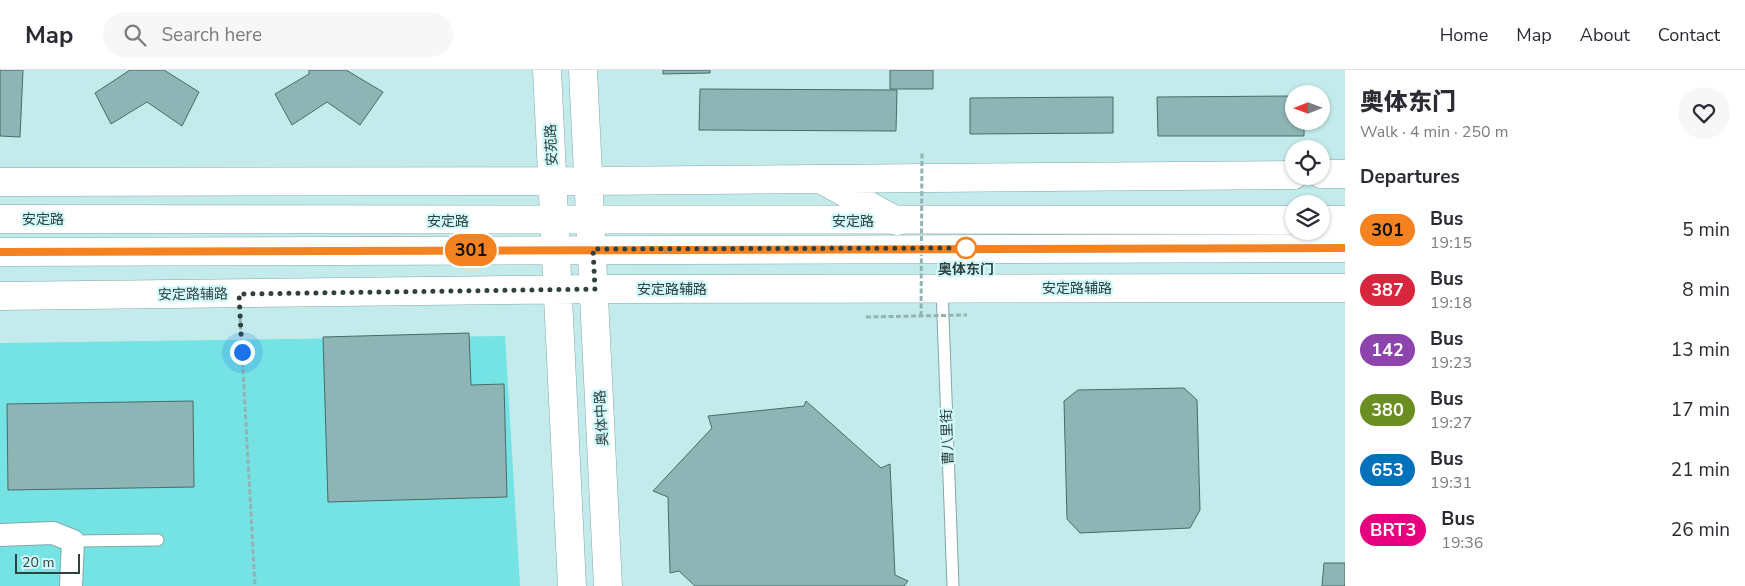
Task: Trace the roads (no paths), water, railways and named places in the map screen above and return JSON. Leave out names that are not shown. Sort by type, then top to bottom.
[{"type":"main road","name":"安苑路","points":[[547,70],[556,250]]},
{"type":"main road","points":[[583,70],[591,220]]},
{"type":"main road","points":[[1330,174],[1345,174]]},
{"type":"main road","points":[[0,182],[589,181],[1285,175]]},
{"type":"main road","name":"安定路","points":[[820,179],[897,221]]},
{"type":"main road","name":"安定路","points":[[0,219],[555,221],[1285,220]]},
{"type":"main road","name":"奥体中路","points":[[591,220],[608,586]]},
{"type":"main road","points":[[1330,220],[1345,220]]},
{"type":"main road","name":"安定路","points":[[0,252],[1345,248]]},
{"type":"main road","points":[[556,250],[572,586]]},
{"type":"main road","name":"安定路辅路","points":[[0,296],[557,291],[595,289],[1345,288]]},
{"type":"street","points":[[0,535],[53,534],[73,541],[71,586]]},
{"type":"lane","name":"曹八里街","points":[[942,288],[953,586]]},
{"type":"lane","points":[[73,541],[158,540]]},
{"type":"place","name":"奥体东门","points":[[966,248]]}]
